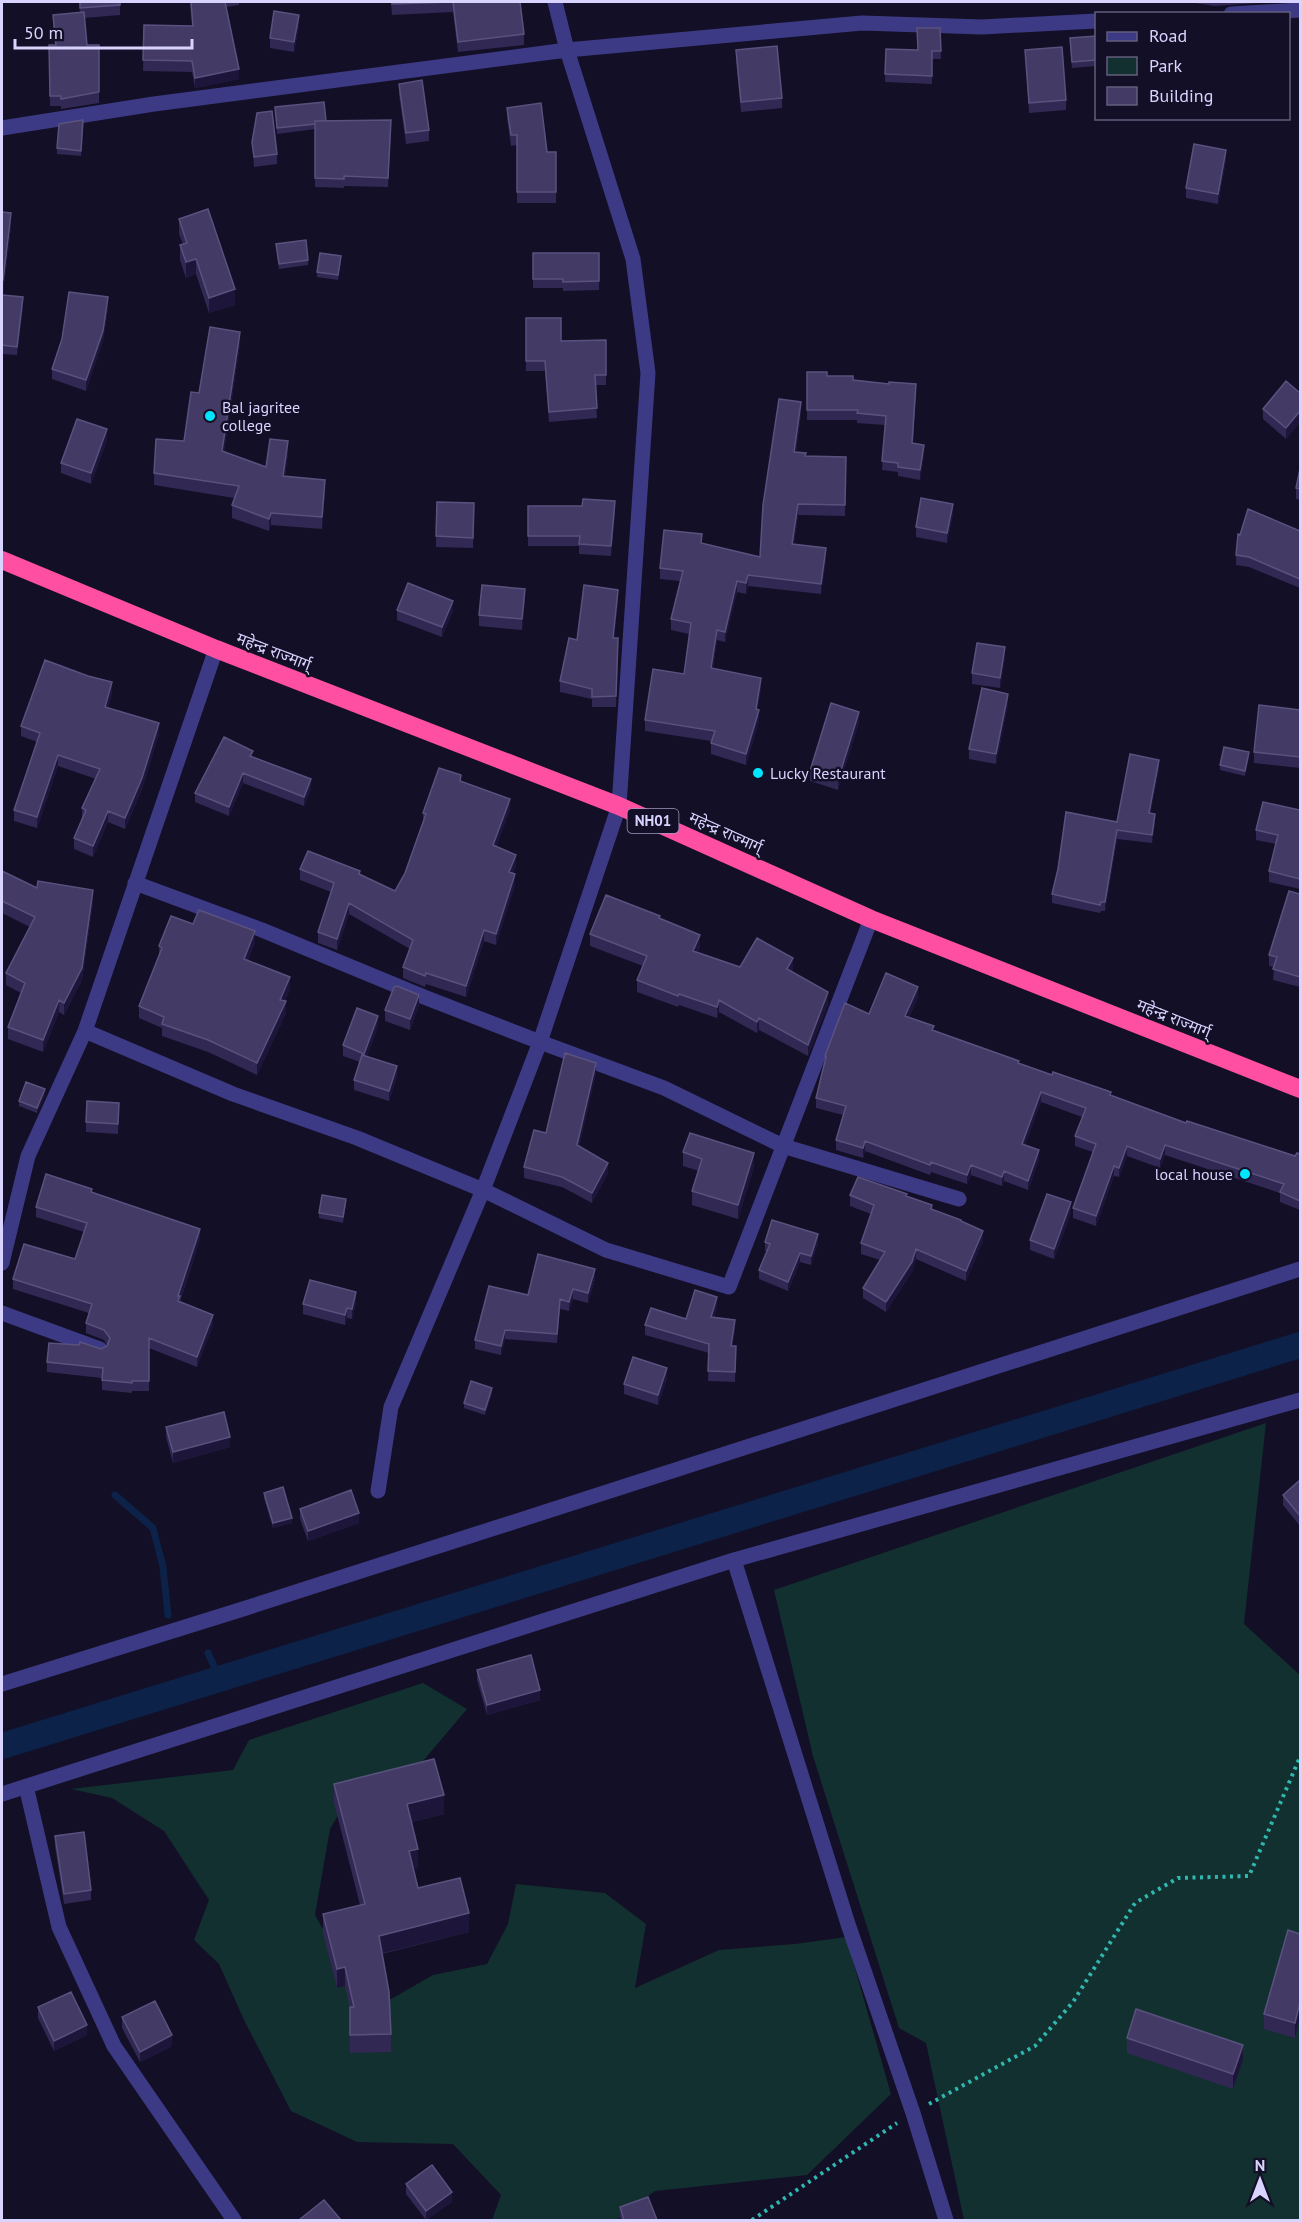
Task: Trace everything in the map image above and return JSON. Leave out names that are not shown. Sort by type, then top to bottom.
[{"type":"highway","name":"महेन्द्र राज्मार्ग्","points":[[2,560],[216,649],[620,806],[871,919],[1300,1089]]},
{"type":"street","points":[[378,1491],[391,1407],[483,1190],[540,1042],[620,806],[648,373],[633,259],[567,50],[555,2]]},
{"type":"street","points":[[1266,12],[1300,10]]},
{"type":"street","points":[[2,128],[154,104],[567,50],[862,23],[982,27],[1095,21]]},
{"type":"street","points":[[2,1263],[28,1156],[85,1031],[216,649]]},
{"type":"street","points":[[135,883],[262,930],[424,997],[664,1088],[783,1146],[959,1198]]},
{"type":"street","points":[[85,1031],[233,1094],[357,1138],[483,1190],[606,1250],[729,1287],[871,919]]},
{"type":"street","points":[[2,1684],[255,1605],[1300,1269]]},
{"type":"street","points":[[2,1313],[100,1349]]},
{"type":"street","points":[[2,1794],[734,1560],[1300,1400]]},
{"type":"street","points":[[734,1560],[848,1924],[913,2113],[946,2220]]},
{"type":"street","points":[[26,1786],[59,1927],[114,2046],[234,2220]]},
{"type":"path","points":[[752,2220],[913,2113],[1035,2046],[1072,2002],[1135,1903],[1178,1878],[1248,1876],[1300,1757]]},
{"type":"green space","points":[[1266,1423],[1244,1624],[1300,1675],[1300,2220],[964,2220],[926,2043],[899,2028],[813,1756],[774,1590]]},
{"type":"green space","points":[[423,1683],[467,1709],[423,1761],[357,1783],[330,1829],[315,1915],[341,1961],[357,2008],[391,1999],[433,1975],[487,1964],[508,1924],[516,1884],[605,1893],[646,1924],[635,1988],[719,1950],[846,1937],[891,2094],[807,2175],[655,2191],[616,2220],[492,2220],[501,2195],[453,2144],[357,2142],[291,2111],[244,2020],[219,1964],[194,1940],[209,1900],[164,1831],[112,1798],[71,1789],[233,1770],[249,1740]]},
{"type":"building","points":[[80,2],[120,2],[120,5],[80,8]]},
{"type":"building","points":[[191,2],[225,2],[239,69],[195,78],[192,61],[143,60],[144,25],[193,26]]},
{"type":"building","points":[[392,2],[453,2],[392,4]]},
{"type":"building","points":[[453,2],[520,2],[524,34],[458,42]]},
{"type":"building","points":[[274,11],[299,15],[294,42],[270,38]]},
{"type":"building","points":[[84,12],[87,45],[99,45],[99,92],[61,99],[61,96],[50,96],[49,45],[56,45],[53,15]]},
{"type":"building","points":[[917,28],[940,28],[941,51],[932,51],[932,76],[885,74],[886,49],[918,50]]},
{"type":"building","points":[[1095,36],[1095,60],[1072,62],[1070,38]]},
{"type":"building","points":[[777,46],[782,98],[741,102],[736,50]]},
{"type":"building","points":[[1062,47],[1066,100],[1029,103],[1025,50]]},
{"type":"building","points":[[422,80],[429,130],[406,133],[399,84]]},
{"type":"building","points":[[324,102],[326,121],[277,128],[275,107]]},
{"type":"building","points":[[541,103],[547,152],[556,152],[556,192],[517,192],[517,135],[511,135],[507,108]]},
{"type":"building","points":[[272,111],[277,154],[254,157],[252,142],[257,113]]},
{"type":"building","points":[[83,120],[81,151],[57,148],[59,124]]},
{"type":"building","points":[[391,120],[388,178],[344,176],[344,179],[315,178],[315,121]]},
{"type":"building","points":[[1194,144],[1226,150],[1218,194],[1186,188]]},
{"type":"building","points":[[208,209],[235,289],[209,298],[196,259],[186,262],[180,245],[187,243],[179,219]]},
{"type":"building","points":[[2,212],[11,213],[3,280],[2,280]]},
{"type":"building","points":[[306,240],[308,260],[279,264],[276,244]]},
{"type":"building","points":[[320,253],[341,256],[338,275],[317,272]]},
{"type":"building","points":[[533,253],[599,253],[599,281],[563,282],[563,279],[533,279]]},
{"type":"building","points":[[69,292],[108,297],[103,331],[86,380],[52,369],[62,339]]},
{"type":"building","points":[[2,295],[23,297],[17,347],[2,345]]},
{"type":"building","points":[[526,318],[561,318],[561,341],[606,340],[606,375],[595,375],[597,408],[549,412],[545,361],[526,361]]},
{"type":"building","points":[[210,327],[240,332],[222,451],[266,467],[270,439],[288,441],[283,476],[325,480],[322,517],[271,513],[269,519],[232,505],[239,486],[154,473],[156,439],[184,441],[191,392],[199,393]]},
{"type":"building","points":[[807,372],[827,372],[827,376],[853,376],[853,380],[889,384],[889,382],[916,384],[912,443],[924,445],[920,470],[898,467],[898,463],[882,461],[886,416],[857,413],[858,410],[807,410]]},
{"type":"building","points":[[1286,381],[1300,393],[1300,411],[1286,428],[1263,409]]},
{"type":"building","points":[[779,399],[801,402],[794,452],[806,453],[805,456],[846,457],[845,505],[798,504],[792,544],[826,548],[821,584],[748,575],[746,583],[737,581],[725,632],[717,630],[711,668],[761,678],[756,709],[759,710],[746,754],[711,743],[715,731],[645,720],[653,669],[684,674],[691,623],[671,619],[683,571],[660,568],[664,530],[702,534],[701,543],[760,557],[763,505]]},
{"type":"building","points":[[77,419],[107,429],[91,473],[61,463]]},
{"type":"building","points":[[1300,469],[1300,489],[1296,488]]},
{"type":"building","points":[[921,498],[953,504],[947,533],[916,527]]},
{"type":"building","points":[[583,499],[615,501],[611,546],[579,544],[580,536],[528,536],[528,506],[582,506]]},
{"type":"building","points":[[437,502],[474,503],[473,538],[436,536]]},
{"type":"building","points":[[1248,509],[1300,531],[1300,579],[1249,557],[1236,555],[1238,534],[1240,535]]},
{"type":"building","points":[[408,583],[453,601],[442,627],[397,610]]},
{"type":"building","points":[[482,585],[525,589],[522,619],[479,615]]},
{"type":"building","points":[[584,585],[618,590],[613,638],[618,638],[616,696],[592,697],[592,689],[560,681],[569,638],[577,640]]},
{"type":"building","points":[[977,643],[1005,647],[1000,678],[972,673]]},
{"type":"building","points":[[45,660],[112,682],[105,707],[159,723],[142,778],[125,818],[108,811],[93,846],[74,838],[86,810],[82,808],[100,769],[58,755],[37,817],[14,810],[40,733],[21,726]]},
{"type":"building","points":[[982,688],[1008,694],[996,754],[969,749]]},
{"type":"building","points":[[831,703],[859,712],[838,780],[810,771]]},
{"type":"building","points":[[1259,705],[1300,710],[1300,757],[1254,752]]},
{"type":"building","points":[[224,737],[253,751],[250,756],[311,779],[304,797],[243,773],[229,807],[195,793]]},
{"type":"building","points":[[1224,747],[1249,752],[1245,771],[1220,765]]},
{"type":"building","points":[[1130,754],[1159,760],[1149,813],[1155,814],[1152,835],[1117,830],[1105,902],[1101,902],[1100,905],[1052,894],[1066,812],[1117,822]]},
{"type":"building","points":[[439,768],[461,775],[460,781],[510,799],[493,845],[516,855],[509,872],[515,874],[496,934],[484,930],[466,986],[426,973],[425,976],[403,967],[413,940],[349,903],[337,939],[318,932],[334,883],[300,869],[308,851],[360,871],[359,874],[395,891],[405,873],[426,814],[423,813]]},
{"type":"building","points":[[1263,802],[1300,810],[1300,879],[1269,871],[1278,835],[1256,830]]},
{"type":"building","points":[[2,871],[37,888],[38,881],[93,890],[82,968],[64,1003],[59,1000],[43,1040],[8,1027],[25,983],[6,973],[35,917],[2,901]]},
{"type":"building","points":[[1289,891],[1300,894],[1300,977],[1273,969],[1277,957],[1269,955]]},
{"type":"building","points":[[606,895],[660,916],[659,918],[700,935],[693,951],[740,967],[757,938],[793,958],[787,969],[828,992],[808,1045],[759,1018],[757,1022],[719,1000],[717,1007],[679,994],[678,996],[637,980],[647,956],[590,934]]},
{"type":"building","points":[[199,910],[255,931],[244,959],[290,977],[280,1000],[286,1001],[257,1063],[208,1040],[162,1024],[164,1017],[139,1006],[162,948],[159,946],[171,916],[193,924]]},
{"type":"building","points":[[886,973],[918,987],[905,1016],[934,1026],[932,1030],[1052,1075],[1053,1072],[1111,1092],[1110,1095],[1186,1123],[1187,1121],[1295,1156],[1297,1153],[1300,1154],[1300,1201],[1280,1192],[1284,1184],[1165,1145],[1160,1159],[1127,1146],[1119,1168],[1114,1166],[1096,1216],[1073,1208],[1096,1144],[1075,1136],[1086,1108],[1041,1092],[1022,1144],[1039,1150],[1028,1181],[1004,1171],[1002,1177],[971,1165],[967,1175],[931,1162],[930,1165],[865,1141],[863,1148],[836,1140],[846,1106],[816,1098],[825,1056],[845,1003],[869,1014]]},
{"type":"building","points":[[397,986],[419,995],[410,1019],[385,1010],[394,987]]},
{"type":"building","points":[[357,1008],[378,1016],[364,1054],[343,1045]]},
{"type":"building","points":[[565,1053],[596,1063],[577,1145],[608,1163],[592,1193],[562,1177],[524,1167],[534,1130],[546,1133]]},
{"type":"building","points":[[362,1055],[397,1066],[389,1091],[354,1080]]},
{"type":"building","points":[[26,1082],[45,1089],[37,1108],[19,1101]]},
{"type":"building","points":[[87,1101],[119,1103],[118,1124],[86,1122]]},
{"type":"building","points":[[690,1133],[754,1153],[738,1205],[692,1191],[702,1159],[683,1152]]},
{"type":"building","points":[[46,1174],[92,1189],[91,1192],[200,1229],[178,1296],[180,1296],[178,1301],[213,1315],[197,1357],[149,1338],[149,1381],[132,1381],[132,1383],[102,1380],[103,1368],[47,1362],[49,1343],[79,1345],[80,1342],[101,1349],[107,1346],[110,1338],[104,1330],[86,1323],[92,1304],[13,1279],[24,1244],[75,1259],[87,1223],[36,1207]]},
{"type":"building","points":[[858,1177],[907,1194],[906,1196],[932,1205],[931,1209],[983,1231],[966,1271],[916,1249],[912,1262],[886,1302],[863,1288],[885,1252],[861,1243],[874,1205],[850,1195]]},
{"type":"building","points":[[1047,1194],[1071,1202],[1054,1249],[1030,1240]]},
{"type":"building","points":[[322,1195],[346,1199],[343,1217],[319,1213]]},
{"type":"building","points":[[772,1220],[818,1234],[811,1256],[800,1253],[788,1282],[759,1270],[770,1244],[765,1242]]},
{"type":"building","points":[[538,1254],[595,1269],[588,1293],[573,1289],[569,1302],[560,1299],[557,1334],[505,1330],[501,1346],[475,1340],[489,1286],[528,1295]]},
{"type":"building","points":[[310,1280],[356,1292],[352,1309],[347,1308],[345,1315],[303,1304]]},
{"type":"building","points":[[695,1290],[717,1297],[711,1317],[735,1320],[731,1346],[736,1346],[735,1372],[708,1371],[709,1344],[645,1325],[651,1308],[686,1319]]},
{"type":"building","points":[[633,1357],[667,1368],[658,1395],[624,1384]]},
{"type":"building","points":[[471,1381],[492,1388],[485,1410],[464,1403]]},
{"type":"building","points":[[224,1412],[230,1437],[173,1452],[166,1427]]},
{"type":"building","points":[[1300,1480],[1300,1516],[1283,1495]]},
{"type":"building","points":[[283,1487],[292,1518],[273,1523],[264,1493]]},
{"type":"building","points":[[351,1490],[359,1513],[308,1531],[300,1509]]},
{"type":"building","points":[[531,1655],[540,1690],[487,1705],[477,1670]]},
{"type":"building","points":[[434,1759],[444,1795],[407,1804],[418,1849],[409,1851],[418,1888],[460,1878],[469,1913],[379,1936],[389,1992],[391,2034],[350,2035],[350,2007],[354,2007],[345,1967],[337,1969],[323,1914],[365,1904],[334,1784]]},
{"type":"building","points":[[84,1832],[91,1890],[64,1894],[55,1836]]},
{"type":"building","points":[[1288,1930],[1300,1934],[1300,2002],[1295,2023],[1264,2014]]},
{"type":"building","points":[[71,1992],[87,2025],[54,2041],[38,2007]]},
{"type":"building","points":[[155,2001],[172,2035],[140,2052],[122,2017]]},
{"type":"building","points":[[1136,2009],[1243,2045],[1233,2074],[1127,2038]]},
{"type":"building","points":[[432,2165],[452,2192],[426,2211],[406,2184]]},
{"type":"building","points":[[648,2197],[657,2220],[624,2220],[620,2207]]},
{"type":"building","points":[[324,2200],[341,2220],[299,2220]]},
{"type":"waterway","points":[[2,1746],[1300,1345]]},
{"type":"waterway","points":[[115,1495],[153,1528],[163,1567],[168,1615]]},
{"type":"waterway","points":[[208,1653],[220,1679]]},
{"type":"place","name":"Bal jagritee college","points":[[210,416]]},
{"type":"place","name":"Lucky Restaurant","points":[[758,773]]},
{"type":"place","name":"local house","points":[[1245,1174]]}]
